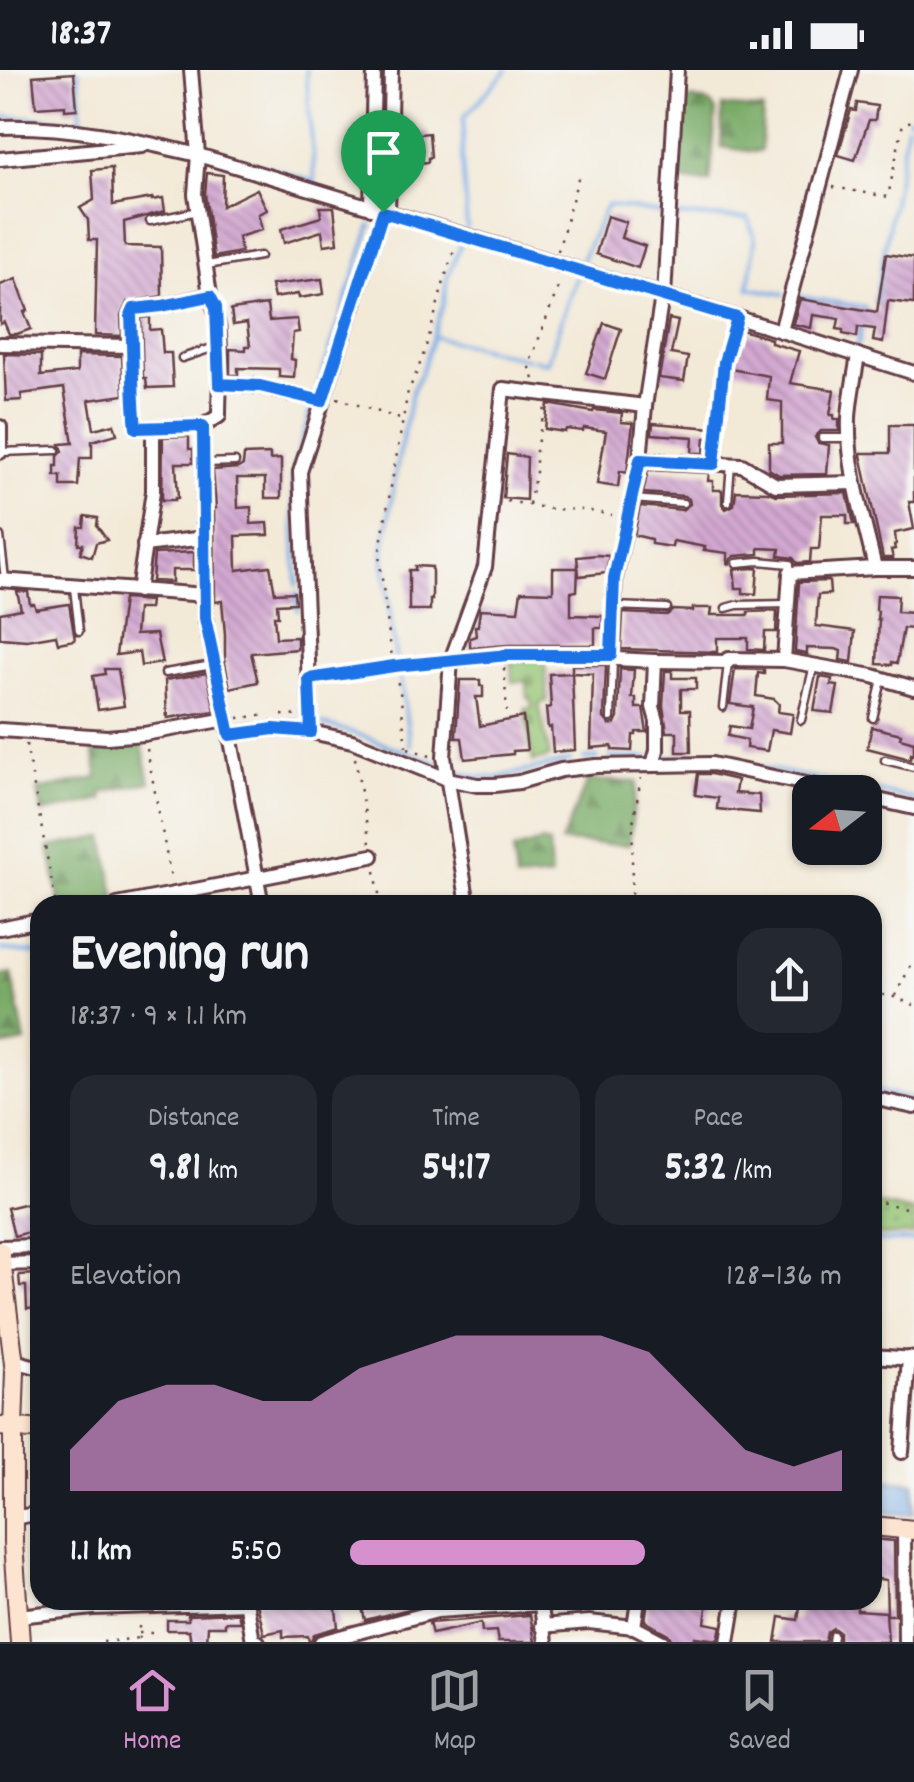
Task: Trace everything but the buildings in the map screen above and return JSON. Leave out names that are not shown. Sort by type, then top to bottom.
[{"type":"main road","points":[[1,1256],[14,1366],[6,1426],[13,1518],[7,1543],[12,1613],[20,1642]]},
{"type":"main road","points":[[882,1527],[909,1529]]},
{"type":"street","points":[[191,70],[198,155],[196,194],[210,296],[216,307],[219,416],[203,426],[136,428],[131,316],[134,309],[210,296]]},
{"type":"street","points":[[374,70],[381,211]]},
{"type":"street","points":[[311,732],[300,472],[381,211],[392,70]]},
{"type":"street","points":[[612,656],[614,578],[640,460],[644,406],[663,296],[677,70]]},
{"type":"street","points":[[781,331],[851,70]]},
{"type":"street","points":[[0,127],[99,132],[198,155],[914,373]]},
{"type":"street","points":[[0,159],[155,144]]},
{"type":"street","points":[[0,344],[133,346]]},
{"type":"street","points":[[858,355],[849,416],[850,438],[855,483],[875,568]]},
{"type":"street","points":[[219,384],[260,386],[324,398]]},
{"type":"street","points":[[466,895],[444,758],[451,660],[485,567],[503,388],[644,406]]},
{"type":"street","points":[[203,426],[205,618],[260,895]]},
{"type":"street","points":[[0,427],[0,452]]},
{"type":"street","points":[[138,591],[153,491],[154,428]]},
{"type":"street","points":[[640,460],[742,465],[776,485],[855,483]]},
{"type":"street","points":[[144,545],[205,538]]},
{"type":"street","points":[[784,660],[790,573],[914,568]]},
{"type":"street","points":[[3,580],[206,595]]},
{"type":"street","points":[[451,660],[502,656],[612,656],[655,662],[784,660],[914,688]]},
{"type":"street","points":[[647,766],[657,750],[653,707],[655,662]]},
{"type":"street","points":[[0,730],[107,737],[226,720]]},
{"type":"street","points":[[230,735],[274,729],[311,732],[352,741],[448,779],[495,786],[596,766],[712,764],[792,781]]},
{"type":"street","points":[[882,801],[914,808]]},
{"type":"street","points":[[169,895],[372,856]]},
{"type":"street","points":[[0,928],[30,922]]},
{"type":"street","points":[[882,1100],[914,1107]]},
{"type":"street","points":[[1,1256],[30,1249]]},
{"type":"street","points":[[1,1256],[30,1261]]},
{"type":"street","points":[[882,1357],[912,1359],[902,1452]]},
{"type":"street","points":[[14,1366],[30,1367]]},
{"type":"street","points":[[13,1518],[30,1514]]},
{"type":"street","points":[[903,1640],[909,1529]]},
{"type":"street","points":[[12,1613],[61,1610]]},
{"type":"street","points":[[248,1610],[253,1641],[258,1642]]},
{"type":"street","points":[[321,1642],[424,1610]]},
{"type":"street","points":[[541,1610],[546,1642]]},
{"type":"street","points":[[634,1628],[637,1610]]},
{"type":"street","points":[[728,1642],[733,1610]]},
{"type":"street","points":[[542,1626],[588,1622],[634,1628],[662,1642]]},
{"type":"lane","points":[[150,221],[198,211]]},
{"type":"lane","points":[[206,265],[260,256]]},
{"type":"lane","points":[[182,358],[218,346]]},
{"type":"lane","points":[[822,438],[850,438]]},
{"type":"lane","points":[[0,452],[56,450]]},
{"type":"lane","points":[[204,463],[235,462]]},
{"type":"lane","points":[[728,502],[730,464]]},
{"type":"lane","points":[[632,498],[683,503]]},
{"type":"lane","points":[[0,536],[3,580]]},
{"type":"lane","points":[[737,563],[790,564],[790,573]]},
{"type":"lane","points":[[74,586],[80,631]]},
{"type":"lane","points":[[726,608],[788,604]]},
{"type":"lane","points":[[613,606],[667,608]]},
{"type":"lane","points":[[611,718],[612,656]]},
{"type":"lane","points":[[723,707],[728,662]]},
{"type":"lane","points":[[165,673],[215,665]]},
{"type":"lane","points":[[801,720],[814,665]]},
{"type":"lane","points":[[873,718],[882,679]]},
{"type":"lane","points":[[885,760],[914,767]]},
{"type":"path","points":[[820,184],[888,197],[903,123],[914,121]]},
{"type":"path","points":[[554,263],[580,171]]},
{"type":"path","points":[[406,747],[379,555],[408,391],[417,374],[441,299],[444,277],[461,235]]},
{"type":"path","points":[[528,505],[545,394],[530,374],[529,364],[559,284]]},
{"type":"path","points":[[714,464],[724,362],[737,318]]},
{"type":"path","points":[[324,398],[402,420]]},
{"type":"path","points":[[492,498],[551,509],[605,513],[628,520]]},
{"type":"path","points":[[502,656],[507,711]]},
{"type":"path","points":[[309,679],[451,660]]},
{"type":"path","points":[[26,732],[54,895]]},
{"type":"path","points":[[144,734],[174,894]]},
{"type":"path","points":[[352,741],[380,895]]},
{"type":"path","points":[[632,895],[633,824],[647,766]]},
{"type":"path","points":[[894,998],[914,959]]},
{"type":"path","points":[[882,995],[914,1006]]},
{"type":"path","points":[[882,1202],[914,1210]]},
{"type":"path","points":[[139,1626],[139,1638]]},
{"type":"path","points":[[104,1642],[152,1634]]},
{"type":"green space","points":[[680,99],[706,102],[716,112],[710,182],[676,181]]},
{"type":"green space","points":[[722,106],[763,110],[761,150],[721,147]]},
{"type":"green space","points":[[545,659],[547,701],[539,704],[550,757],[533,762],[525,709],[532,708],[531,698],[527,698],[526,681],[512,682],[511,661]]},
{"type":"green space","points":[[142,743],[150,782],[102,793],[103,800],[42,813],[38,790],[98,778],[92,744]]},
{"type":"green space","points":[[588,780],[637,782],[629,845],[561,842]]},
{"type":"green space","points":[[104,837],[115,895],[58,895],[49,847]]},
{"type":"green space","points":[[541,842],[549,844],[551,877],[516,880],[513,851]]},
{"type":"green space","points":[[12,974],[25,1042],[0,1047],[0,976]]},
{"type":"green space","points":[[882,1205],[914,1212],[914,1235],[882,1235]]},
{"type":"water","points":[[882,1480],[914,1483],[914,1513],[882,1512]]},
{"type":"waterway","points":[[78,70],[82,121]]},
{"type":"waterway","points":[[207,149],[315,182],[306,70]]},
{"type":"waterway","points":[[379,200],[382,70]]},
{"type":"waterway","points":[[467,228],[462,160],[464,117],[507,70]]},
{"type":"waterway","points":[[0,117],[95,124],[188,144]]},
{"type":"waterway","points":[[908,118],[914,117]]},
{"type":"waterway","points":[[875,303],[907,125]]},
{"type":"waterway","points":[[580,264],[607,205],[664,214]]},
{"type":"waterway","points":[[674,216],[748,218],[755,240],[749,288],[784,294]]},
{"type":"waterway","points":[[318,387],[371,225]]},
{"type":"waterway","points":[[396,662],[383,555],[396,471],[412,391],[462,242]]},
{"type":"waterway","points":[[534,359],[547,363],[576,277]]},
{"type":"waterway","points":[[796,296],[865,307],[864,314]]},
{"type":"waterway","points":[[855,347],[862,323]]},
{"type":"waterway","points":[[435,337],[528,359]]},
{"type":"waterway","points":[[294,465],[312,407]]},
{"type":"waterway","points":[[292,474],[297,585]]},
{"type":"waterway","points":[[297,593],[298,610]]},
{"type":"waterway","points":[[299,637],[300,649]]},
{"type":"waterway","points":[[300,654],[302,712]]},
{"type":"waterway","points":[[399,669],[410,745]]},
{"type":"waterway","points":[[232,724],[298,721]]},
{"type":"waterway","points":[[322,724],[439,764]]},
{"type":"waterway","points":[[31,738],[61,740]]},
{"type":"waterway","points":[[659,757],[716,758],[914,799]]},
{"type":"waterway","points":[[584,759],[597,758]]},
{"type":"waterway","points":[[610,758],[649,758]]},
{"type":"waterway","points":[[454,770],[496,778],[570,761]]},
{"type":"waterway","points":[[0,950],[30,953]]},
{"type":"waterway","points":[[882,1092],[914,1100]]},
{"type":"waterway","points":[[882,1241],[914,1241]]},
{"type":"waterway","points":[[14,1253],[30,1253]]},
{"type":"route","points":[[383,212],[737,318],[724,362],[714,464],[640,460],[614,578],[611,655],[508,655],[309,679],[311,732],[274,729],[230,735],[205,618],[203,426],[136,428],[131,316],[134,309],[210,296],[216,307],[219,384],[260,386],[322,401],[383,212]]}]
